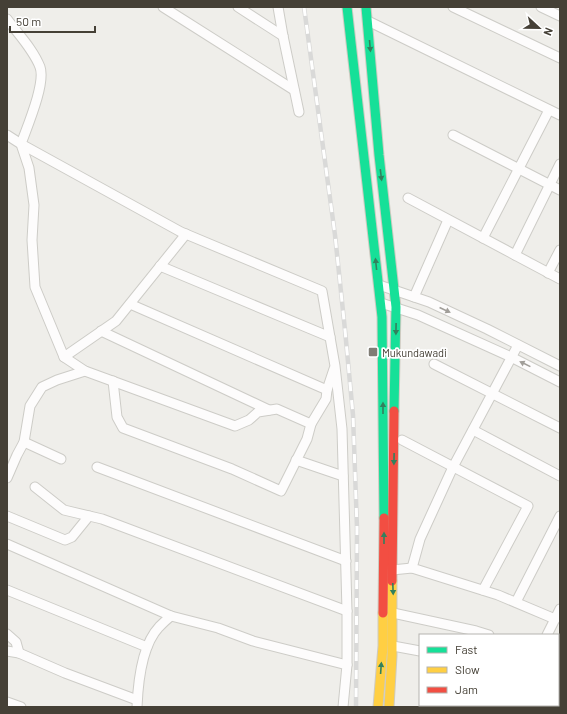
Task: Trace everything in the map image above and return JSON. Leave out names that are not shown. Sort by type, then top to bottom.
[{"type":"street","points":[[163,7],[294,90]]},
{"type":"street","points":[[238,7],[283,36]]},
{"type":"street","points":[[278,7],[299,112]]},
{"type":"street","points":[[347,7],[381,303],[382,324],[384,544],[383,646],[378,707]]},
{"type":"street","points":[[366,7],[379,155],[396,307],[392,570],[393,646],[389,707]]},
{"type":"street","points":[[453,7],[560,58]]},
{"type":"street","points":[[542,7],[560,16]]},
{"type":"street","points":[[7,19],[33,54],[41,68],[42,83],[22,144],[29,168],[34,205],[32,240],[35,287],[64,357],[85,371],[235,426],[249,420],[258,412],[277,409],[311,424]]},
{"type":"street","points":[[368,21],[560,115]]},
{"type":"street","points":[[483,238],[549,110]]},
{"type":"street","points":[[7,135],[186,234],[322,292],[335,366],[342,429],[347,611],[346,665],[343,707]]},
{"type":"street","points":[[453,135],[560,190]]},
{"type":"street","points":[[515,255],[560,164]]},
{"type":"street","points":[[408,198],[560,279]]},
{"type":"street","points":[[414,298],[448,220]]},
{"type":"street","points":[[64,357],[116,321],[186,234]]},
{"type":"street","points":[[548,273],[560,250]]},
{"type":"street","points":[[160,266],[330,337]]},
{"type":"street","points":[[378,285],[429,302],[560,366]]},
{"type":"street","points":[[381,303],[418,315],[560,382]]},
{"type":"street","points":[[130,304],[327,390]]},
{"type":"street","points":[[101,331],[269,410]]},
{"type":"street","points":[[412,568],[420,539],[453,467],[518,345]]},
{"type":"street","points":[[434,364],[560,428]]},
{"type":"street","points":[[113,381],[117,417],[123,428],[232,469],[281,491],[307,439],[311,424],[326,399],[327,390],[335,366]]},
{"type":"street","points":[[7,478],[16,455],[24,442],[30,406],[42,387],[57,380],[85,371]]},
{"type":"street","points":[[473,430],[560,476]]},
{"type":"street","points":[[402,440],[528,506],[483,590]]},
{"type":"street","points":[[24,442],[61,459]]},
{"type":"street","points":[[296,460],[343,476]]},
{"type":"street","points":[[97,467],[290,541],[346,560]]},
{"type":"street","points":[[35,487],[64,510],[102,519],[347,611]]},
{"type":"street","points":[[7,516],[65,540],[72,537],[90,516]]},
{"type":"street","points":[[516,602],[560,516]]},
{"type":"street","points":[[7,544],[171,616],[218,628],[253,641],[346,665]]},
{"type":"street","points":[[392,570],[412,568],[558,614],[548,634]]},
{"type":"street","points":[[7,590],[147,647]]},
{"type":"street","points":[[393,613],[486,634]]},
{"type":"street","points":[[7,651],[20,653],[137,704],[138,688],[147,647],[158,628],[171,616]]},
{"type":"street","points":[[7,634],[16,642],[20,653]]},
{"type":"street","points":[[393,646],[419,651]]},
{"type":"street","points":[[7,702],[21,707]]},
{"type":"railway","points":[[304,7],[335,235],[353,415],[357,528],[356,707]]},
{"type":"traffic: fast","points":[[347,7],[382,317],[384,518]]},
{"type":"traffic: fast","points":[[366,7],[379,155],[396,307],[394,411]]},
{"type":"traffic: slow","points":[[389,707],[392,656],[392,581]]},
{"type":"traffic: slow","points":[[378,707],[383,646],[383,613]]},
{"type":"traffic: jam","points":[[392,581],[394,411]]},
{"type":"traffic: jam","points":[[383,613],[384,518]]},
{"type":"place","name":"Mukundawadi","points":[[373,352]]}]
